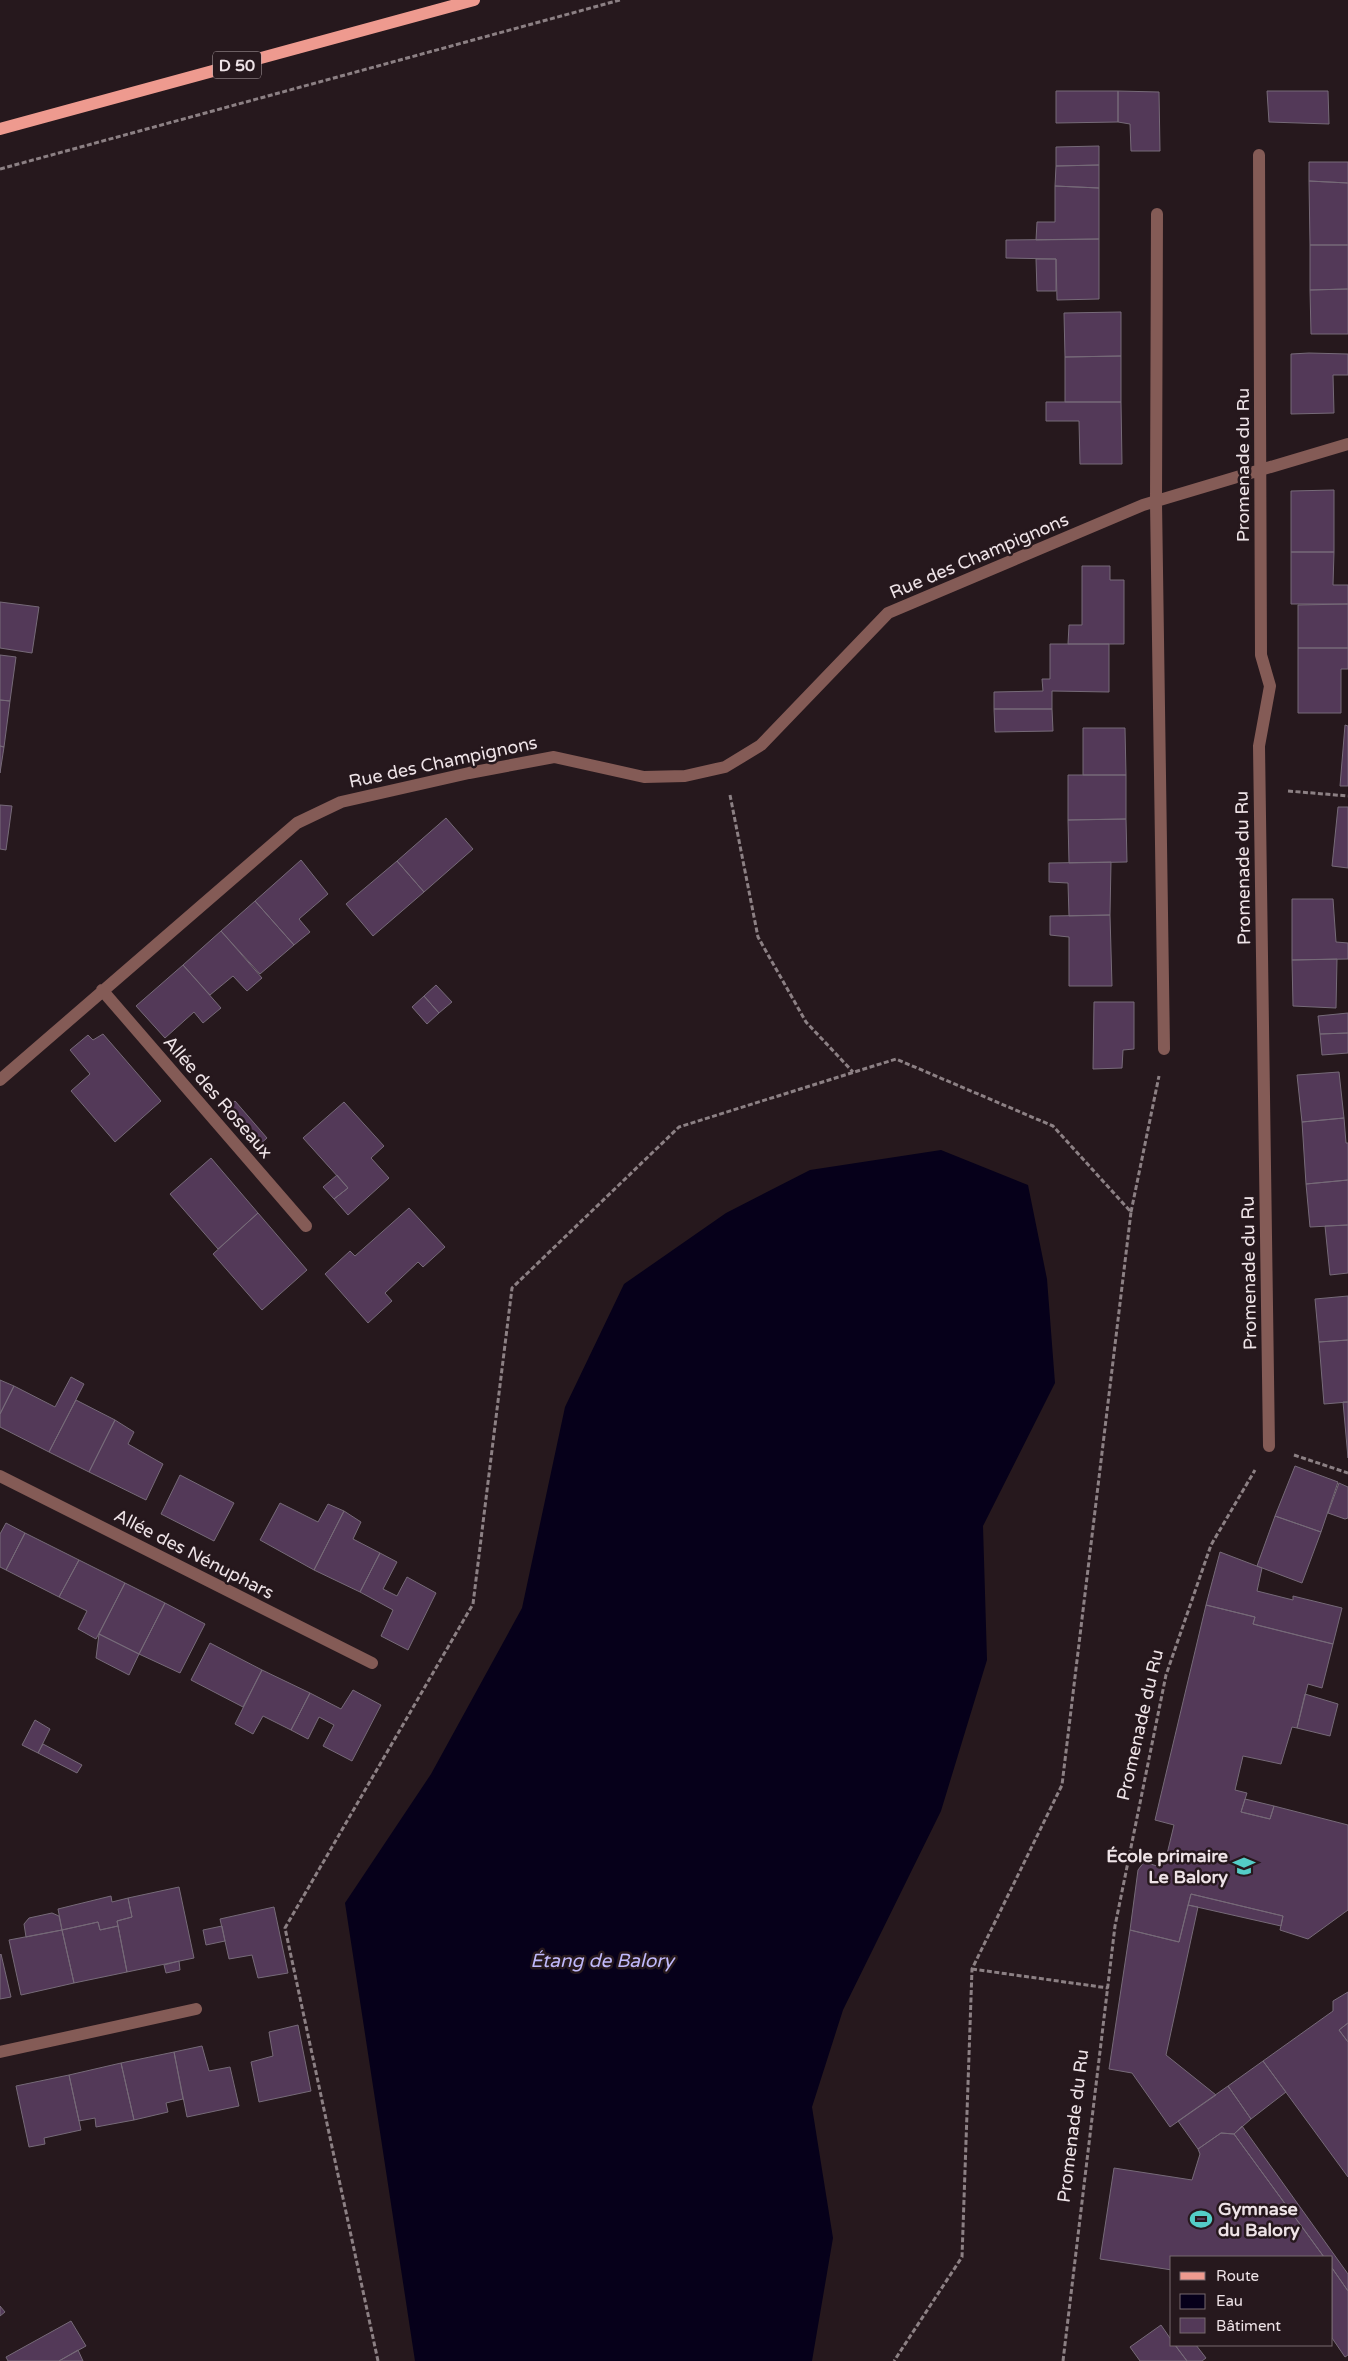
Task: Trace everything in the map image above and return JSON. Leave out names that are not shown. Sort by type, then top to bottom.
[{"type":"main road","name":"D 50","points":[[0,129],[474,0]]},
{"type":"street","name":"Promenade du Ru","points":[[1259,155],[1261,655],[1270,686],[1259,746],[1269,1446]]},
{"type":"street","points":[[1157,214],[1156,502],[1164,1049]]},
{"type":"street","name":"Rue des Champignons","points":[[0,1080],[297,823],[341,802],[469,773],[554,757],[644,777],[685,776],[725,767],[761,745],[888,613],[1143,505],[1348,444]]},
{"type":"street","name":"Allée des Roseaux","points":[[102,990],[306,1226]]},
{"type":"street","name":"Allée des Nénuphars","points":[[0,1476],[372,1663]]},
{"type":"street","points":[[0,2052],[196,2009]]},
{"type":"path","points":[[0,169],[620,0]]},
{"type":"path","points":[[725,767],[758,937],[806,1022],[853,1072]]},
{"type":"path","points":[[1260,788],[1348,796]]},
{"type":"path","points":[[894,2361],[962,2257],[972,1969],[1062,1785],[1131,1212],[1164,1049]]},
{"type":"path","points":[[378,2361],[285,1928],[473,1604],[512,1288],[679,1127],[896,1059],[1053,1126],[1131,1212]]},
{"type":"path","points":[[1269,1446],[1348,1473]]},
{"type":"path","name":"Promenade du Ru","points":[[1062,2361],[1115,1926],[1166,1675],[1211,1545],[1269,1446]]},
{"type":"path","points":[[972,1969],[1108,1988]]},
{"type":"water","name":"Étang de Balory","points":[[941,1150],[1028,1185],[1047,1279],[1055,1383],[983,1526],[987,1660],[941,1811],[843,2010],[812,2107],[833,2238],[812,2361],[415,2361],[345,1903],[431,1774],[522,1608],[565,1407],[624,1284],[726,1213],[810,1170]]},
{"type":"building","points":[[1056,91],[1118,91],[1118,122],[1056,123]]},
{"type":"building","points":[[1118,91],[1159,92],[1160,151],[1131,151],[1130,124],[1118,122]]},
{"type":"building","points":[[1267,91],[1328,91],[1329,124],[1269,122]]},
{"type":"building","points":[[1099,146],[1099,165],[1056,166],[1056,147]]},
{"type":"building","points":[[1309,162],[1348,162],[1348,183],[1309,181]]},
{"type":"building","points":[[1099,165],[1099,188],[1055,186],[1056,166]]},
{"type":"building","points":[[1309,181],[1348,183],[1348,245],[1310,245]]},
{"type":"building","points":[[1055,186],[1099,188],[1099,239],[1036,240],[1037,222],[1055,222]]},
{"type":"building","points":[[1099,239],[1099,299],[1057,300],[1056,259],[1006,258],[1006,240]]},
{"type":"building","points":[[1310,245],[1348,245],[1348,289],[1310,290]]},
{"type":"building","points":[[1036,259],[1056,259],[1056,291],[1037,291]]},
{"type":"building","points":[[1348,289],[1348,334],[1311,334],[1310,290]]},
{"type":"building","points":[[1121,312],[1121,356],[1065,357],[1064,313]]},
{"type":"building","points":[[1291,354],[1348,354],[1348,375],[1333,375],[1334,413],[1291,414]]},
{"type":"building","points":[[1121,356],[1121,402],[1065,402],[1065,357]]},
{"type":"building","points":[[1046,402],[1121,402],[1122,464],[1080,464],[1079,421],[1046,421]]},
{"type":"building","points":[[1334,490],[1334,552],[1291,552],[1291,491]]},
{"type":"building","points":[[1291,552],[1334,552],[1333,585],[1348,585],[1348,604],[1291,604]]},
{"type":"building","points":[[1082,566],[1110,566],[1110,580],[1124,580],[1124,644],[1068,644],[1069,625],[1082,625]]},
{"type":"building","points":[[0,602],[39,607],[32,653],[0,648]]},
{"type":"building","points":[[1348,604],[1348,648],[1298,648],[1298,605]]},
{"type":"building","points":[[1050,644],[1109,644],[1109,692],[1052,691],[1052,709],[994,709],[994,692],[1043,691],[1042,679],[1050,679]]},
{"type":"building","points":[[1298,648],[1348,648],[1348,669],[1341,669],[1341,713],[1298,713]]},
{"type":"building","points":[[0,655],[16,657],[10,701],[0,700]]},
{"type":"building","points":[[0,700],[10,701],[4,747],[0,746]]},
{"type":"building","points":[[994,709],[1052,709],[1053,731],[995,732]]},
{"type":"building","points":[[1345,725],[1348,726],[1348,786],[1340,786]]},
{"type":"building","points":[[1083,728],[1125,728],[1126,775],[1083,775]]},
{"type":"building","points":[[0,746],[4,747],[0,773]]},
{"type":"building","points":[[1068,775],[1126,775],[1126,819],[1068,820]]},
{"type":"building","points":[[0,805],[12,806],[6,850],[0,849]]},
{"type":"building","points":[[1338,807],[1348,807],[1348,868],[1332,866]]},
{"type":"building","points":[[446,818],[473,849],[424,892],[397,861]]},
{"type":"building","points":[[1126,819],[1127,862],[1069,863],[1068,820]]},
{"type":"building","points":[[301,860],[328,894],[299,919],[310,932],[294,945],[255,901]]},
{"type":"building","points":[[397,861],[424,892],[373,936],[346,904]]},
{"type":"building","points":[[1111,862],[1110,915],[1069,916],[1068,883],[1049,882],[1049,863]]},
{"type":"building","points":[[1292,899],[1333,899],[1336,942],[1348,943],[1348,959],[1292,960]]},
{"type":"building","points":[[255,901],[294,945],[260,974],[221,931]]},
{"type":"building","points":[[1110,915],[1112,986],[1069,986],[1069,937],[1050,935],[1050,916]]},
{"type":"building","points":[[221,931],[262,978],[247,991],[233,976],[210,995],[183,965]]},
{"type":"building","points":[[1337,959],[1336,1008],[1293,1006],[1292,960]]},
{"type":"building","points":[[183,965],[221,1008],[203,1023],[194,1012],[165,1038],[136,1006]]},
{"type":"building","points":[[436,985],[452,1002],[439,1013],[424,996]]},
{"type":"building","points":[[424,996],[439,1013],[427,1024],[412,1007]]},
{"type":"building","points":[[1094,1002],[1134,1002],[1134,1049],[1123,1050],[1122,1068],[1093,1069]]},
{"type":"building","points":[[1348,1013],[1348,1033],[1320,1034],[1318,1016]]},
{"type":"building","points":[[1348,1033],[1348,1053],[1322,1055],[1320,1034]]},
{"type":"building","points":[[103,1034],[161,1101],[115,1142],[71,1091],[90,1074],[70,1050],[88,1035],[93,1040]]},
{"type":"building","points":[[1339,1072],[1344,1118],[1302,1122],[1297,1075]]},
{"type":"building","points":[[235,1101],[267,1138],[257,1147],[225,1109]]},
{"type":"building","points":[[344,1102],[384,1146],[371,1158],[389,1178],[348,1215],[334,1199],[348,1188],[303,1138]]},
{"type":"building","points":[[1344,1118],[1346,1143],[1348,1143],[1348,1180],[1306,1184],[1302,1122]]},
{"type":"building","points":[[211,1158],[258,1213],[218,1249],[170,1194]]},
{"type":"building","points":[[337,1175],[348,1188],[334,1199],[323,1187]]},
{"type":"building","points":[[1348,1180],[1348,1225],[1310,1227],[1306,1184]]},
{"type":"building","points":[[409,1208],[445,1247],[423,1267],[418,1262],[385,1293],[392,1301],[368,1323],[325,1274],[350,1251],[355,1256]]},
{"type":"building","points":[[258,1213],[307,1270],[262,1310],[213,1254]]},
{"type":"building","points":[[1348,1225],[1348,1273],[1330,1275],[1325,1226]]},
{"type":"building","points":[[1348,1296],[1348,1340],[1319,1342],[1315,1299]]},
{"type":"building","points":[[1348,1340],[1348,1402],[1324,1404],[1319,1342]]},
{"type":"building","points":[[71,1377],[84,1384],[49,1452],[0,1427],[0,1414],[14,1386],[55,1407]]},
{"type":"building","points":[[0,1380],[14,1386],[0,1414]]},
{"type":"building","points":[[76,1400],[115,1420],[89,1472],[49,1452]]},
{"type":"building","points":[[1343,1402],[1348,1402],[1348,1458]]},
{"type":"building","points":[[115,1420],[134,1432],[128,1444],[163,1464],[146,1500],[89,1472]]},
{"type":"building","points":[[1295,1466],[1338,1482],[1321,1532],[1275,1516]]},
{"type":"building","points":[[180,1475],[234,1503],[214,1541],[161,1514]]},
{"type":"building","points":[[1339,1483],[1348,1487],[1348,1518],[1345,1519],[1328,1513]]},
{"type":"building","points":[[280,1503],[318,1522],[328,1504],[344,1511],[314,1570],[260,1540]]},
{"type":"building","points":[[344,1511],[361,1522],[353,1539],[380,1553],[360,1592],[314,1570]]},
{"type":"building","points":[[1275,1516],[1321,1532],[1302,1583],[1257,1566]]},
{"type":"building","points":[[6,1523],[25,1533],[6,1570],[0,1567],[0,1534]]},
{"type":"building","points":[[25,1533],[79,1560],[59,1597],[6,1570]]},
{"type":"building","points":[[1220,1552],[1262,1568],[1257,1591],[1293,1600],[1293,1596],[1342,1608],[1333,1644],[1253,1624],[1255,1617],[1206,1605]]},
{"type":"building","points":[[380,1553],[397,1562],[383,1589],[397,1596],[407,1577],[436,1593],[408,1650],[381,1636],[393,1610],[360,1592]]},
{"type":"building","points":[[79,1560],[125,1583],[96,1639],[78,1629],[87,1611],[59,1597]]},
{"type":"building","points":[[125,1583],[165,1603],[139,1654],[99,1634]]},
{"type":"building","points":[[165,1603],[205,1624],[180,1673],[139,1654]]},
{"type":"building","points":[[1206,1605],[1255,1617],[1253,1624],[1333,1644],[1322,1688],[1308,1684],[1297,1728],[1292,1727],[1281,1764],[1243,1756],[1235,1790],[1247,1793],[1241,1812],[1270,1819],[1274,1806],[1348,1825],[1348,1910],[1308,1939],[1280,1930],[1283,1916],[1191,1894],[1179,1942],[1130,1930],[1138,1870],[1144,1862],[1157,1866],[1167,1854],[1174,1825],[1155,1820]]},
{"type":"building","points":[[99,1634],[139,1654],[129,1675],[96,1658]]},
{"type":"building","points":[[210,1643],[262,1670],[243,1707],[191,1680]]},
{"type":"building","points":[[262,1670],[310,1693],[291,1730],[263,1716],[253,1734],[235,1724]]},
{"type":"building","points":[[353,1690],[381,1705],[352,1761],[323,1746],[334,1725],[319,1717],[308,1739],[291,1730],[310,1693],[341,1709]]},
{"type":"building","points":[[1305,1694],[1338,1704],[1330,1736],[1297,1728]]},
{"type":"building","points":[[35,1720],[50,1729],[38,1753],[22,1745]]},
{"type":"building","points":[[43,1744],[82,1765],[77,1773],[38,1753]]},
{"type":"building","points":[[1245,1799],[1274,1806],[1270,1819],[1241,1812]]},
{"type":"building","points":[[179,1887],[194,1958],[127,1972],[117,1921],[132,1917],[128,1898]]},
{"type":"building","points":[[1191,1894],[1283,1916],[1281,1926],[1188,1905]]},
{"type":"building","points":[[111,1896],[112,1902],[128,1898],[132,1917],[117,1921],[118,1926],[100,1930],[98,1922],[62,1930],[58,1909]]},
{"type":"building","points":[[1188,1905],[1198,1907],[1166,2055],[1216,2095],[1170,2127],[1132,2073],[1109,2069],[1130,1930],[1179,1942]]},
{"type":"building","points":[[274,1907],[288,1973],[258,1978],[252,1955],[229,1959],[220,1919]]},
{"type":"building","points":[[52,1913],[59,1916],[62,1930],[26,1937],[24,1924],[29,1918]]},
{"type":"building","points":[[98,1922],[100,1930],[118,1926],[127,1972],[74,1983],[62,1930]]},
{"type":"building","points":[[222,1926],[225,1941],[206,1945],[203,1930]]},
{"type":"building","points":[[62,1930],[74,1983],[21,1995],[9,1940]]},
{"type":"building","points":[[0,1955],[11,1997],[0,1999]]},
{"type":"building","points":[[179,1961],[180,1970],[166,1973],[164,1965]]},
{"type":"building","points":[[1348,1992],[1348,2023],[1339,2030],[1348,2042],[1348,2177],[1263,2061],[1333,2011],[1333,2001]]},
{"type":"building","points":[[1348,2023],[1348,2042],[1339,2030]]},
{"type":"building","points":[[298,2025],[311,2091],[259,2102],[251,2062],[273,2056],[269,2032]]},
{"type":"building","points":[[202,2046],[209,2071],[230,2067],[239,2106],[187,2117],[174,2052]]},
{"type":"building","points":[[174,2052],[183,2099],[166,2103],[168,2112],[134,2120],[121,2063]]},
{"type":"building","points":[[1263,2061],[1286,2092],[1251,2119],[1228,2086]]},
{"type":"building","points":[[121,2063],[134,2120],[96,2127],[95,2118],[79,2121],[69,2075]]},
{"type":"building","points":[[69,2075],[81,2130],[44,2138],[45,2144],[29,2147],[16,2086]]},
{"type":"building","points":[[1228,2086],[1251,2119],[1234,2134],[1221,2133],[1198,2149],[1178,2121]]},
{"type":"building","points":[[1242,2126],[1348,2274],[1348,2291],[1333,2269],[1333,2256],[1323,2256],[1234,2134]]},
{"type":"building","name":"Gymnase du Balory","points":[[1221,2133],[1234,2134],[1323,2256],[1170,2256],[1170,2270],[1100,2259],[1114,2168],[1192,2180],[1200,2154],[1198,2149]]},
{"type":"building","name":"Gymnase du Balory","points":[[1333,2269],[1348,2291],[1348,2355],[1345,2357],[1333,2339]]},
{"type":"building","points":[[0,2306],[5,2312],[0,2316]]},
{"type":"building","points":[[71,2321],[86,2346],[59,2361],[8,2361],[6,2357]]},
{"type":"building","points":[[1161,2325],[1170,2338],[1170,2346],[1176,2346],[1187,2361],[1140,2361],[1130,2347]]},
{"type":"building","points":[[1176,2346],[1197,2346],[1206,2358],[1202,2361],[1187,2361]]},
{"type":"building","points":[[78,2350],[83,2361],[59,2361]]},
{"type":"place","name":"École primaire Le Balory","points":[[1244,1866]]},
{"type":"place","name":"Gymnase du Balory","points":[[1201,2219]]}]
